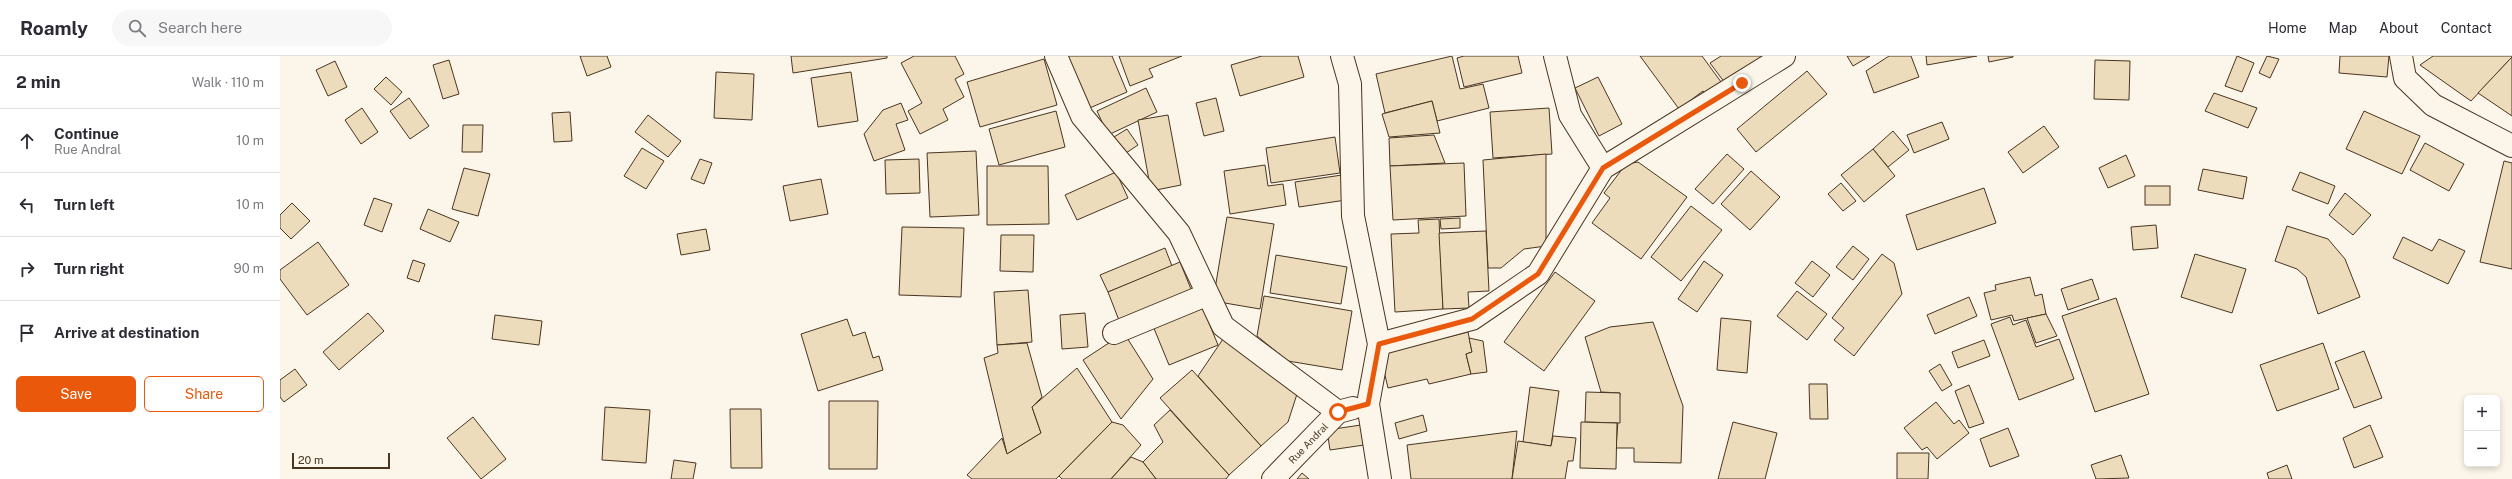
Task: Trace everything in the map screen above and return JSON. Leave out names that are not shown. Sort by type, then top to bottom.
[{"type":"street","points":[[1056,56],[1082,116],[1179,233],[1206,295],[1223,326],[1338,412],[1368,404]]},
{"type":"street","points":[[1342,56],[1350,84],[1353,216],[1379,344],[1368,404],[1380,479]]},
{"type":"street","points":[[1555,56],[1570,115],[1603,168]]},
{"type":"street","points":[[1379,344],[1472,319],[1538,274],[1603,168],[1784,56]]},
{"type":"street","points":[[2400,56],[2405,78],[2433,105],[2512,146]]},
{"type":"street","points":[[1114,333],[1206,295]]},
{"type":"street","name":"Rue Andral","points":[[1273,479],[1338,412]]},
{"type":"building","points":[[580,56],[607,56],[611,67],[587,76]]},
{"type":"building","points":[[791,56],[887,56],[887,58],[793,73]]},
{"type":"building","points":[[914,56],[955,56],[964,74],[955,79],[964,97],[943,109],[948,120],[920,134],[908,111],[922,103],[901,63]]},
{"type":"building","points":[[1062,56],[1112,56],[1127,92],[1085,110]]},
{"type":"building","points":[[1119,56],[1182,56],[1149,69],[1153,77],[1130,86]]},
{"type":"building","points":[[1262,56],[1298,56],[1304,77],[1240,96],[1231,65]]},
{"type":"building","points":[[1452,56],[1460,89],[1483,84],[1489,108],[1437,121],[1432,101],[1385,113],[1376,74]]},
{"type":"building","points":[[1464,56],[1518,56],[1522,73],[1464,87],[1457,58]]},
{"type":"building","points":[[1640,56],[1702,56],[1724,86],[1708,97],[1703,91],[1679,109]]},
{"type":"building","points":[[1721,56],[1770,56],[1728,87],[1710,63]]},
{"type":"building","points":[[1847,56],[1870,56],[1853,66]]},
{"type":"building","points":[[1889,56],[1911,56],[1919,77],[1874,93],[1866,71]]},
{"type":"building","points":[[1926,56],[1977,56],[1927,65]]},
{"type":"building","points":[[1988,56],[2013,56],[2013,57],[1989,62]]},
{"type":"building","points":[[2237,56],[2254,63],[2242,92],[2225,86]]},
{"type":"building","points":[[2267,56],[2279,59],[2270,78],[2259,73]]},
{"type":"building","points":[[2340,56],[2389,56],[2387,77],[2339,73]]},
{"type":"building","points":[[2433,56],[2512,57],[2471,101],[2420,65]]},
{"type":"building","points":[[2512,57],[2512,116],[2478,93]]},
{"type":"building","points":[[1044,59],[1057,105],[980,127],[967,82]]},
{"type":"building","points":[[449,60],[459,94],[443,99],[433,65]]},
{"type":"building","points":[[2095,60],[2130,61],[2129,100],[2094,99]]},
{"type":"building","points":[[335,61],[347,87],[328,96],[316,70]]},
{"type":"building","points":[[1807,71],[1827,94],[1756,152],[1737,129]]},
{"type":"building","points":[[716,72],[754,74],[752,120],[714,118]]},
{"type":"building","points":[[851,72],[858,121],[818,127],[811,78]]},
{"type":"building","points":[[386,77],[402,92],[391,105],[374,89]]},
{"type":"building","points":[[1598,77],[1622,124],[1599,136],[1575,88]]},
{"type":"building","points":[[1146,88],[1157,112],[1108,135],[1097,111]]},
{"type":"building","points":[[2214,93],[2257,108],[2248,128],[2205,111]]},
{"type":"building","points":[[409,98],[429,126],[410,139],[390,111]]},
{"type":"building","points":[[1216,98],[1224,131],[1204,136],[1196,103]]},
{"type":"building","points":[[1432,101],[1440,133],[1389,137],[1382,114]]},
{"type":"building","points":[[901,103],[908,120],[896,124],[905,150],[874,161],[864,134],[883,110]]},
{"type":"building","points":[[362,108],[378,132],[361,144],[345,120]]},
{"type":"building","points":[[1549,108],[1552,154],[1493,158],[1490,112]]},
{"type":"building","points":[[1056,111],[1065,147],[999,165],[989,129]]},
{"type":"building","points":[[2364,111],[2420,136],[2402,174],[2346,149]]},
{"type":"building","points":[[570,112],[572,141],[554,142],[552,113]]},
{"type":"building","points":[[648,115],[681,141],[668,157],[635,132]]},
{"type":"building","points":[[1168,115],[1181,185],[1151,191],[1138,120]]},
{"type":"building","points":[[1942,122],[1949,139],[1914,153],[1907,135]]},
{"type":"building","points":[[463,125],[483,125],[482,152],[462,152]]},
{"type":"building","points":[[2044,126],[2059,147],[2023,173],[2008,152]]},
{"type":"building","points":[[1127,129],[1138,145],[1120,157],[1109,140]]},
{"type":"building","points":[[1893,131],[1909,150],[1888,167],[1873,149]]},
{"type":"building","points":[[1434,135],[1445,163],[1390,166],[1389,138]]},
{"type":"building","points":[[1335,137],[1340,173],[1271,183],[1266,148]]},
{"type":"building","points":[[2425,143],[2464,164],[2449,191],[2410,170]]},
{"type":"building","points":[[642,148],[664,161],[646,189],[624,176]]},
{"type":"building","points":[[1873,149],[1895,176],[1864,202],[1841,175]]},
{"type":"building","points":[[976,151],[979,215],[930,217],[927,153]]},
{"type":"building","points":[[1546,154],[1546,246],[1524,249],[1501,268],[1488,268],[1483,160]]},
{"type":"building","points":[[1727,154],[1744,169],[1713,204],[1695,189]]},
{"type":"building","points":[[2126,155],[2135,176],[2108,188],[2099,168]]},
{"type":"building","points":[[700,159],[712,163],[704,184],[691,179]]},
{"type":"building","points":[[919,159],[920,193],[886,194],[885,160]]},
{"type":"building","points":[[2504,161],[2512,163],[2512,269],[2480,262]]},
{"type":"building","points":[[1638,162],[1687,197],[1641,259],[1592,223],[1610,198],[1604,193],[1626,164]]},
{"type":"building","points":[[1464,163],[1466,216],[1393,220],[1390,166]]},
{"type":"building","points":[[1265,165],[1268,186],[1283,184],[1286,205],[1230,214],[1224,171]]},
{"type":"building","points":[[987,166],[1048,166],[1049,224],[987,225]]},
{"type":"building","points":[[464,168],[490,174],[478,216],[452,209]]},
{"type":"building","points":[[2203,169],[2247,177],[2243,199],[2198,190]]},
{"type":"building","points":[[1751,171],[1780,197],[1750,230],[1721,204]]},
{"type":"building","points":[[1116,172],[1128,198],[1077,220],[1065,195]]},
{"type":"building","points":[[2300,172],[2335,186],[2328,204],[2292,190]]},
{"type":"building","points":[[1342,175],[1346,200],[1299,207],[1295,182]]},
{"type":"building","points":[[821,179],[828,214],[790,221],[783,186]]},
{"type":"building","points":[[1841,183],[1856,201],[1843,211],[1828,194]]},
{"type":"building","points":[[2145,186],[2170,186],[2170,205],[2145,205]]},
{"type":"building","points":[[1984,188],[1996,223],[1917,250],[1906,215]]},
{"type":"building","points":[[2345,193],[2371,215],[2353,235],[2329,215]]},
{"type":"building","points":[[374,198],[392,204],[382,232],[364,225]]},
{"type":"building","points":[[292,203],[310,221],[291,239],[280,228],[280,215]]},
{"type":"building","points":[[1691,206],[1722,230],[1681,281],[1651,257]]},
{"type":"building","points":[[428,209],[459,222],[450,242],[420,229]]},
{"type":"building","points":[[1227,217],[1274,224],[1260,309],[1213,301]]},
{"type":"building","points":[[1460,218],[1460,228],[1441,229],[1440,219]]},
{"type":"building","points":[[1439,219],[1443,309],[1395,312],[1391,234],[1419,233],[1418,220]]},
{"type":"building","points":[[2156,225],[2158,248],[2133,250],[2131,227]]},
{"type":"building","points":[[2287,226],[2328,239],[2345,259],[2360,297],[2318,314],[2306,277],[2297,269],[2275,261]]},
{"type":"building","points":[[902,227],[964,228],[961,297],[899,295]]},
{"type":"building","points":[[706,229],[710,250],[681,255],[677,234]]},
{"type":"building","points":[[1486,231],[1489,291],[1468,292],[1469,308],[1443,309],[1439,233]]},
{"type":"building","points":[[1001,235],[1034,235],[1033,272],[1000,271]]},
{"type":"building","points":[[2403,237],[2432,251],[2439,239],[2465,251],[2448,284],[2393,258]]},
{"type":"building","points":[[318,242],[349,285],[307,315],[280,279],[280,270]]},
{"type":"building","points":[[1853,246],[1869,259],[1853,280],[1836,267]]},
{"type":"building","points":[[1165,248],[1172,266],[1108,292],[1100,275]]},
{"type":"building","points":[[1882,254],[1894,263],[1902,294],[1854,356],[1834,340],[1844,328],[1832,318]]},
{"type":"building","points":[[2195,254],[2246,269],[2232,313],[2181,297]]},
{"type":"building","points":[[1276,255],[1347,267],[1341,304],[1270,293]]},
{"type":"building","points":[[413,260],[425,264],[419,282],[407,278]]},
{"type":"building","points":[[1704,261],[1723,275],[1697,312],[1678,299]]},
{"type":"building","points":[[1812,261],[1830,275],[1813,297],[1795,283]]},
{"type":"building","points":[[1180,262],[1193,294],[1120,323],[1108,292]]},
{"type":"building","points":[[1555,272],[1595,301],[1544,371],[1504,342]]},
{"type":"building","points":[[2030,277],[2035,296],[2042,294],[2046,314],[2014,321],[2012,315],[1991,320],[1984,293],[1996,290],[1995,285]]},
{"type":"building","points":[[2092,279],[2099,299],[2068,310],[2061,289]]},
{"type":"building","points":[[1028,290],[1032,342],[997,345],[994,292]]},
{"type":"building","points":[[1797,291],[1827,314],[1807,340],[1777,316]]},
{"type":"building","points":[[1264,296],[1352,311],[1342,370],[1288,361],[1257,336]]},
{"type":"building","points":[[1969,297],[1977,316],[1935,334],[1927,315]]},
{"type":"building","points":[[2116,298],[2149,394],[2095,412],[2062,316]]},
{"type":"building","points":[[1202,306],[1218,345],[1169,365],[1153,326]]},
{"type":"building","points":[[368,313],[384,331],[339,370],[323,352]]},
{"type":"building","points":[[1085,313],[1088,347],[1062,349],[1060,315]]},
{"type":"building","points":[[2046,314],[2057,336],[2036,343],[2027,318]]},
{"type":"building","points":[[495,315],[542,321],[539,345],[492,339]]},
{"type":"building","points":[[2010,317],[2013,325],[2026,320],[2036,347],[2059,339],[2074,379],[2019,400],[1991,324]]},
{"type":"building","points":[[1721,318],[1751,321],[1747,373],[1717,370]]},
{"type":"building","points":[[847,319],[853,336],[865,332],[873,358],[879,356],[883,370],[818,391],[801,334]]},
{"type":"building","points":[[1653,322],[1683,406],[1681,463],[1634,462],[1634,448],[1616,448],[1620,393],[1601,392],[1585,337],[1610,327]]},
{"type":"building","points":[[1468,332],[1472,352],[1466,354],[1471,374],[1429,384],[1427,379],[1388,388],[1380,354]]},
{"type":"building","points":[[1124,333],[1153,379],[1121,419],[1083,360]]},
{"type":"building","points":[[1469,338],[1483,341],[1487,372],[1471,374],[1466,354],[1472,352]]},
{"type":"building","points":[[1223,339],[1297,394],[1288,422],[1261,446],[1198,376]]},
{"type":"building","points":[[1984,340],[1990,356],[1958,368],[1952,352]]},
{"type":"building","points":[[1027,343],[1042,397],[1032,407],[1041,433],[1007,454],[984,358],[998,353],[997,345]]},
{"type":"building","points":[[2323,343],[2339,389],[2277,411],[2260,365]]},
{"type":"building","points":[[2364,351],[2382,398],[2354,408],[2335,362]]},
{"type":"building","points":[[1940,364],[1952,385],[1942,391],[1929,371]]},
{"type":"building","points":[[1077,368],[1112,422],[1056,479],[972,479],[967,475],[1002,438],[1007,454],[1041,433],[1032,407]]},
{"type":"building","points":[[295,369],[307,385],[284,402],[280,397],[280,380]]},
{"type":"building","points":[[1192,370],[1261,446],[1229,475],[1160,398]]},
{"type":"building","points":[[1809,384],[1827,384],[1828,419],[1810,419]]},
{"type":"building","points":[[1969,385],[1984,423],[1969,428],[1955,391]]},
{"type":"building","points":[[1530,387],[1559,391],[1551,446],[1523,442]]},
{"type":"building","points":[[1586,392],[1620,393],[1620,423],[1585,422]]},
{"type":"building","points":[[829,401],[878,401],[877,469],[829,469]]},
{"type":"building","points":[[1936,402],[1954,424],[1959,420],[1969,433],[1937,459],[1927,447],[1922,450],[1904,428]]},
{"type":"building","points":[[605,407],[650,410],[646,463],[602,460]]},
{"type":"building","points":[[730,409],[761,409],[762,468],[731,468]]},
{"type":"building","points":[[1170,410],[1229,475],[1226,479],[1156,479],[1143,462],[1163,442],[1154,425]]},
{"type":"building","points":[[1423,415],[1427,431],[1399,439],[1395,423]]},
{"type":"building","points":[[473,417],[506,459],[481,479],[447,438]]},
{"type":"building","points":[[1112,422],[1123,425],[1141,445],[1111,479],[1062,479],[1059,476]]},
{"type":"building","points":[[1581,422],[1617,423],[1616,469],[1580,468]]},
{"type":"building","points":[[1733,422],[1777,433],[1765,479],[1718,479]]},
{"type":"building","points":[[1361,425],[1364,445],[1330,450],[1327,430]]},
{"type":"building","points":[[2370,425],[2383,457],[2354,468],[2343,438]]},
{"type":"building","points":[[2008,428],[2019,456],[1990,467],[1980,439]]},
{"type":"building","points":[[1517,431],[1512,479],[1411,479],[1407,445]]},
{"type":"building","points":[[1553,436],[1576,438],[1573,461],[1568,461],[1565,479],[1512,479],[1518,441],[1551,446]]},
{"type":"building","points":[[1897,453],[1929,453],[1928,479],[1897,479]]},
{"type":"building","points":[[2121,455],[2129,478],[2096,479],[2091,465]]},
{"type":"building","points":[[1131,457],[1143,462],[1156,479],[1111,479]]},
{"type":"building","points":[[674,460],[696,463],[693,479],[671,479]]},
{"type":"building","points":[[2287,465],[2292,479],[2269,479],[2267,473]]},
{"type":"building","points":[[1302,473],[1309,479],[1297,479]]},
{"type":"route","points":[[1338,412],[1368,404],[1379,344],[1472,319],[1538,274],[1603,168],[1742,83]]}]
